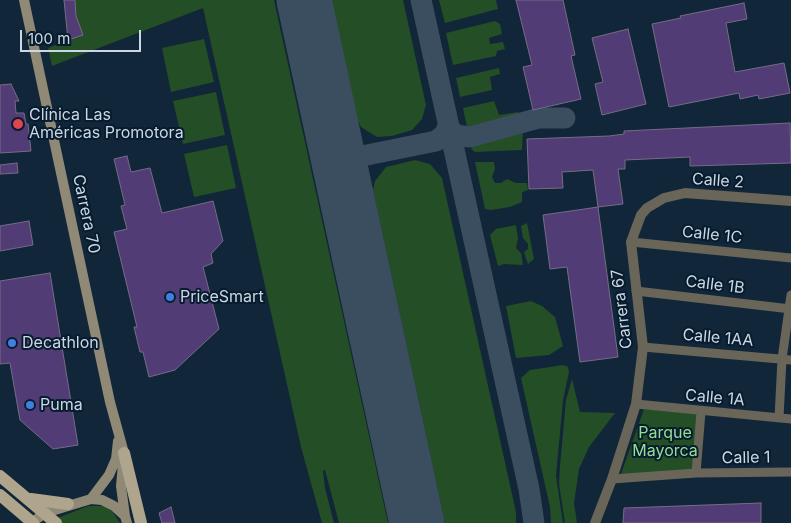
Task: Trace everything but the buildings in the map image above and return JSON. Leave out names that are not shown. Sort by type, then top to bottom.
[{"type":"main road","name":"Carrera 70","points":[[24,0],[118,435],[124,453],[121,486],[126,519]]},
{"type":"main road","name":"Carrera 70","points":[[91,499],[105,482],[114,465],[118,435]]},
{"type":"main road","points":[[124,453],[141,523]]},
{"type":"main road","points":[[0,476],[56,523]]},
{"type":"main road","points":[[0,495],[29,523],[45,513],[68,504],[91,499],[109,502],[126,519]]},
{"type":"main road","points":[[27,498],[41,502],[68,504]]},
{"type":"street","name":"Calle 2","points":[[647,208],[664,198],[685,193],[791,201]]},
{"type":"street","name":"Carrera 67","points":[[595,523],[636,404],[643,346],[631,242],[635,225],[647,208]]},
{"type":"street","name":"Calle 1C","points":[[631,242],[791,258]]},
{"type":"street","name":"Calle 1B","points":[[636,291],[790,309]]},
{"type":"street","points":[[779,418],[787,360],[791,295]]},
{"type":"street","name":"Calle 1AA","points":[[643,346],[787,360]]},
{"type":"street","name":"Calle 1A","points":[[636,404],[701,412],[791,419]]},
{"type":"street","points":[[696,473],[701,412]]},
{"type":"street","name":"Calle 1","points":[[612,478],[696,473],[791,472]]},
{"type":"green space","points":[[64,0],[274,0],[388,523],[339,523],[325,470],[323,471],[325,488],[334,523],[322,523],[301,447],[203,8],[52,66],[48,48],[68,40]]},
{"type":"green space","points":[[329,0],[403,0],[426,105],[422,119],[412,130],[392,136],[377,137],[361,127],[353,111]]},
{"type":"green space","points":[[439,0],[496,0],[498,9],[445,23]]},
{"type":"green space","points":[[495,21],[500,24],[502,34],[489,38],[490,44],[503,42],[505,49],[497,51],[496,56],[453,65],[446,33]]},
{"type":"green space","points":[[204,39],[214,82],[171,92],[162,48]]},
{"type":"green space","points":[[499,68],[500,74],[490,77],[492,90],[460,97],[456,78]]},
{"type":"green space","points":[[216,92],[225,135],[183,144],[173,101]]},
{"type":"green space","points":[[494,101],[499,115],[518,112],[520,117],[468,132],[463,108]]},
{"type":"green space","points":[[519,128],[523,131],[522,150],[475,152],[471,149],[475,141]]},
{"type":"green space","points":[[227,145],[236,188],[194,197],[184,154]]},
{"type":"green space","points":[[415,160],[430,164],[442,178],[516,512],[516,523],[445,523],[373,190],[375,181],[386,167]]},
{"type":"green space","points":[[475,162],[494,162],[495,169],[492,177],[495,183],[501,183],[507,179],[516,183],[527,183],[528,190],[522,192],[522,202],[510,207],[485,209]]},
{"type":"green space","points":[[527,223],[534,259],[528,264],[524,252],[528,249],[528,244],[523,238],[521,226]]},
{"type":"green space","points":[[516,225],[518,239],[516,248],[521,253],[523,265],[504,264],[498,266],[490,235],[496,229]]},
{"type":"green space","points":[[531,301],[542,306],[555,317],[563,346],[549,355],[516,358],[506,306]]},
{"type":"green space","points":[[563,365],[568,367],[569,372],[563,400],[556,476],[563,523],[551,523],[550,507],[521,378],[530,370]]},
{"type":"green space","points":[[572,379],[580,412],[615,413],[589,447],[579,469],[574,503],[577,523],[565,523],[559,484],[566,400]]},
{"type":"green space","name":"Parque Mayorca","points":[[644,409],[698,414],[693,471],[621,474]]},
{"type":"green space","points":[[88,506],[104,506],[112,511],[120,523],[45,523]]},
{"type":"taxiway","points":[[421,0],[529,489],[534,523]]},
{"type":"taxiway","points":[[448,126],[455,135],[470,137],[539,118],[565,118]]},
{"type":"taxiway","points":[[336,147],[344,156],[357,157],[436,141],[445,134],[448,126]]},
{"type":"taxiway","points":[[342,177],[342,170],[346,163],[357,157]]},
{"type":"runway","points":[[304,0],[417,523]]},
{"type":"place","name":"Clínica Las Américas Promotora","points":[[18,124]]},
{"type":"place","name":"PriceSmart","points":[[170,297]]},
{"type":"place","name":"Decathlon","points":[[12,343]]},
{"type":"place","name":"Puma","points":[[30,405]]}]
